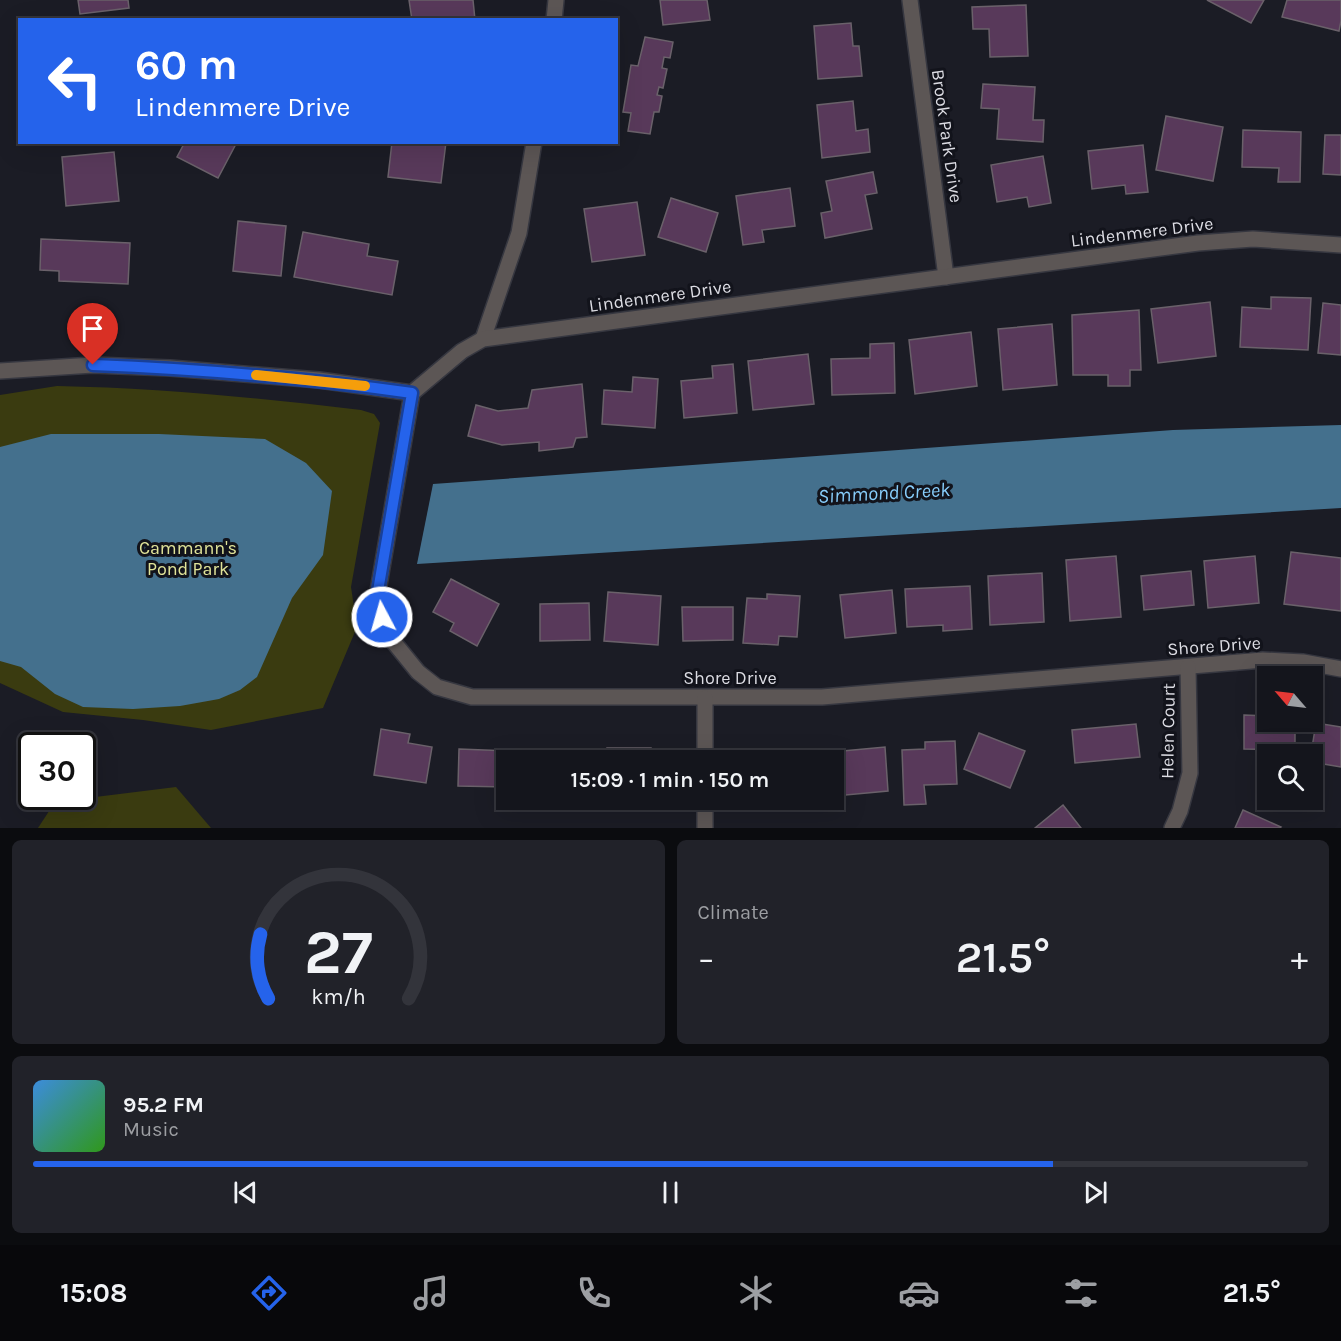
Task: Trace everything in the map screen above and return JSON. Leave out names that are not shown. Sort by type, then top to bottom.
[{"type":"street","points":[[554,18],[556,0]]},
{"type":"street","name":"Brook Park Drive","points":[[910,0],[946,277]]},
{"type":"street","points":[[483,339],[519,233],[534,144]]},
{"type":"street","name":"Lindenmere Drive","points":[[412,393],[462,351],[483,339],[1198,243],[1253,239],[1341,245]]},
{"type":"street","points":[[0,370],[93,365],[170,368],[319,380],[412,393]]},
{"type":"street","name":"Shore Drive","points":[[412,393],[378,591],[382,617],[392,640],[418,672],[437,687],[472,697],[822,697],[1263,660],[1303,662],[1341,669]]},
{"type":"street","name":"Helen Court","points":[[1172,828],[1180,811],[1190,773],[1188,667]]},
{"type":"street","points":[[705,698],[705,750]]},
{"type":"street","points":[[705,810],[705,828]]},
{"type":"green space","name":"Cammann's Pond Park","points":[[57,386],[209,394],[361,410],[374,414],[380,423],[351,587],[357,627],[323,708],[211,730],[63,712],[0,683],[0,395]]},
{"type":"green space","points":[[176,787],[211,828],[38,828],[50,810],[96,810],[96,797]]},
{"type":"water","name":"Simmond Creek","points":[[1341,425],[1341,508],[417,564],[433,484],[1173,430]]},
{"type":"water","name":"Cammann's Pond Park","points":[[51,434],[159,434],[265,439],[306,463],[332,491],[323,555],[292,598],[257,677],[240,690],[219,699],[180,706],[133,709],[83,707],[55,694],[21,667],[0,661],[0,447]]},
{"type":"building","points":[[78,0],[128,0],[129,8],[80,14]]},
{"type":"building","points":[[409,0],[473,0],[475,18],[412,18]]},
{"type":"building","points":[[660,0],[707,0],[710,20],[663,25]]},
{"type":"building","points":[[1207,0],[1264,0],[1251,23]]},
{"type":"building","points":[[1287,0],[1341,0],[1339,31],[1282,17]]},
{"type":"building","points":[[1026,5],[1028,56],[990,57],[989,29],[973,29],[972,7]]},
{"type":"building","points":[[851,23],[853,46],[859,46],[862,76],[818,79],[814,26]]},
{"type":"building","points":[[645,37],[673,42],[670,58],[664,57],[662,68],[667,69],[663,88],[659,87],[657,95],[662,96],[659,112],[654,112],[650,134],[628,131],[631,113],[623,112],[631,65],[638,66]]},
{"type":"building","points":[[983,84],[1035,87],[1033,120],[1044,120],[1043,142],[997,139],[999,109],[981,108]]},
{"type":"building","points":[[853,101],[856,131],[868,129],[870,152],[822,158],[817,105]]},
{"type":"building","points":[[1166,116],[1223,127],[1213,181],[1156,170]]},
{"type":"building","points":[[1243,130],[1301,132],[1300,182],[1278,182],[1279,168],[1242,167]]},
{"type":"building","points":[[1325,135],[1341,135],[1341,175],[1323,174]]},
{"type":"building","points":[[184,144],[236,144],[218,178],[177,157]]},
{"type":"building","points":[[392,144],[446,144],[441,183],[388,177]]},
{"type":"building","points":[[1143,145],[1148,192],[1126,194],[1125,185],[1092,189],[1088,151]]},
{"type":"building","points":[[114,152],[119,201],[66,206],[62,157]]},
{"type":"building","points":[[1043,156],[1051,203],[1029,207],[1027,197],[997,202],[991,165]]},
{"type":"building","points":[[873,172],[877,193],[865,195],[872,229],[825,238],[821,213],[832,211],[826,181]]},
{"type":"building","points":[[790,188],[795,226],[762,230],[764,242],[743,245],[736,196]]},
{"type":"building","points":[[671,198],[718,213],[706,252],[658,237]]},
{"type":"building","points":[[637,202],[645,255],[592,262],[584,209]]},
{"type":"building","points":[[238,221],[286,226],[281,276],[233,271]]},
{"type":"building","points":[[303,232],[369,244],[367,256],[398,261],[392,295],[294,277]]},
{"type":"building","points":[[41,239],[130,243],[128,284],[59,281],[59,271],[40,270]]},
{"type":"building","points":[[1271,297],[1311,298],[1308,350],[1240,347],[1242,307],[1271,309]]},
{"type":"building","points":[[1210,302],[1216,356],[1158,363],[1151,309]]},
{"type":"building","points":[[1323,303],[1341,305],[1341,355],[1318,353]]},
{"type":"building","points":[[1139,310],[1141,370],[1130,370],[1130,386],[1108,386],[1108,375],[1073,375],[1072,315]]},
{"type":"building","points":[[1052,324],[1057,385],[1003,390],[998,329]]},
{"type":"building","points":[[971,332],[977,386],[915,394],[909,340]]},
{"type":"building","points":[[894,343],[895,393],[832,395],[831,359],[870,358],[870,344]]},
{"type":"building","points":[[808,354],[814,404],[753,410],[748,361]]},
{"type":"building","points":[[733,364],[737,413],[684,418],[681,381],[713,378],[712,366]]},
{"type":"building","points":[[633,377],[658,379],[655,428],[602,424],[604,390],[632,392]]},
{"type":"building","points":[[582,384],[587,437],[576,438],[573,447],[539,451],[539,442],[502,445],[468,436],[476,405],[498,411],[528,408],[532,390]]},
{"type":"building","points":[[1291,552],[1341,558],[1341,611],[1284,604]]},
{"type":"building","points":[[1116,556],[1121,617],[1070,621],[1066,560]]},
{"type":"building","points":[[1255,556],[1259,603],[1208,608],[1204,561]]},
{"type":"building","points":[[1191,571],[1194,605],[1144,610],[1141,576]]},
{"type":"building","points":[[1042,573],[1044,622],[990,625],[988,576]]},
{"type":"building","points":[[451,579],[499,604],[477,646],[450,631],[454,623],[433,612]]},
{"type":"building","points":[[970,586],[972,629],[943,631],[943,625],[907,627],[905,589]]},
{"type":"building","points":[[892,590],[896,633],[845,638],[840,595]]},
{"type":"building","points":[[608,592],[661,596],[658,645],[604,641]]},
{"type":"building","points":[[767,594],[800,596],[797,637],[779,636],[778,645],[743,643],[747,598],[767,599]]},
{"type":"building","points":[[589,603],[590,640],[540,641],[540,604]]},
{"type":"building","points":[[682,607],[733,607],[733,640],[683,641]]},
{"type":"building","points":[[1244,715],[1257,716],[1257,732],[1295,732],[1295,744],[1257,744],[1257,749],[1244,749]]},
{"type":"building","points":[[1136,724],[1140,757],[1075,763],[1072,730]]},
{"type":"building","points":[[1323,724],[1341,727],[1341,767],[1323,764],[1323,744],[1313,744],[1315,732],[1323,732]]},
{"type":"building","points":[[381,729],[410,734],[408,743],[432,747],[426,783],[374,775]]},
{"type":"building","points":[[979,733],[1025,751],[1010,788],[964,769]]},
{"type":"building","points":[[955,741],[957,784],[924,785],[926,804],[904,805],[902,750],[925,749],[925,742]]},
{"type":"building","points":[[885,747],[888,791],[844,795],[844,751]]},
{"type":"building","points":[[607,748],[651,748],[651,750],[607,750]]},
{"type":"building","points":[[459,749],[496,750],[496,787],[458,786]]},
{"type":"building","points":[[1063,805],[1081,828],[1035,828]]},
{"type":"building","points":[[1243,810],[1281,827],[1235,828]]},
{"type":"slow traffic","points":[[256,375],[365,386]]},
{"type":"route","points":[[93,365],[170,368],[298,378],[412,393],[378,591],[382,617]]}]
